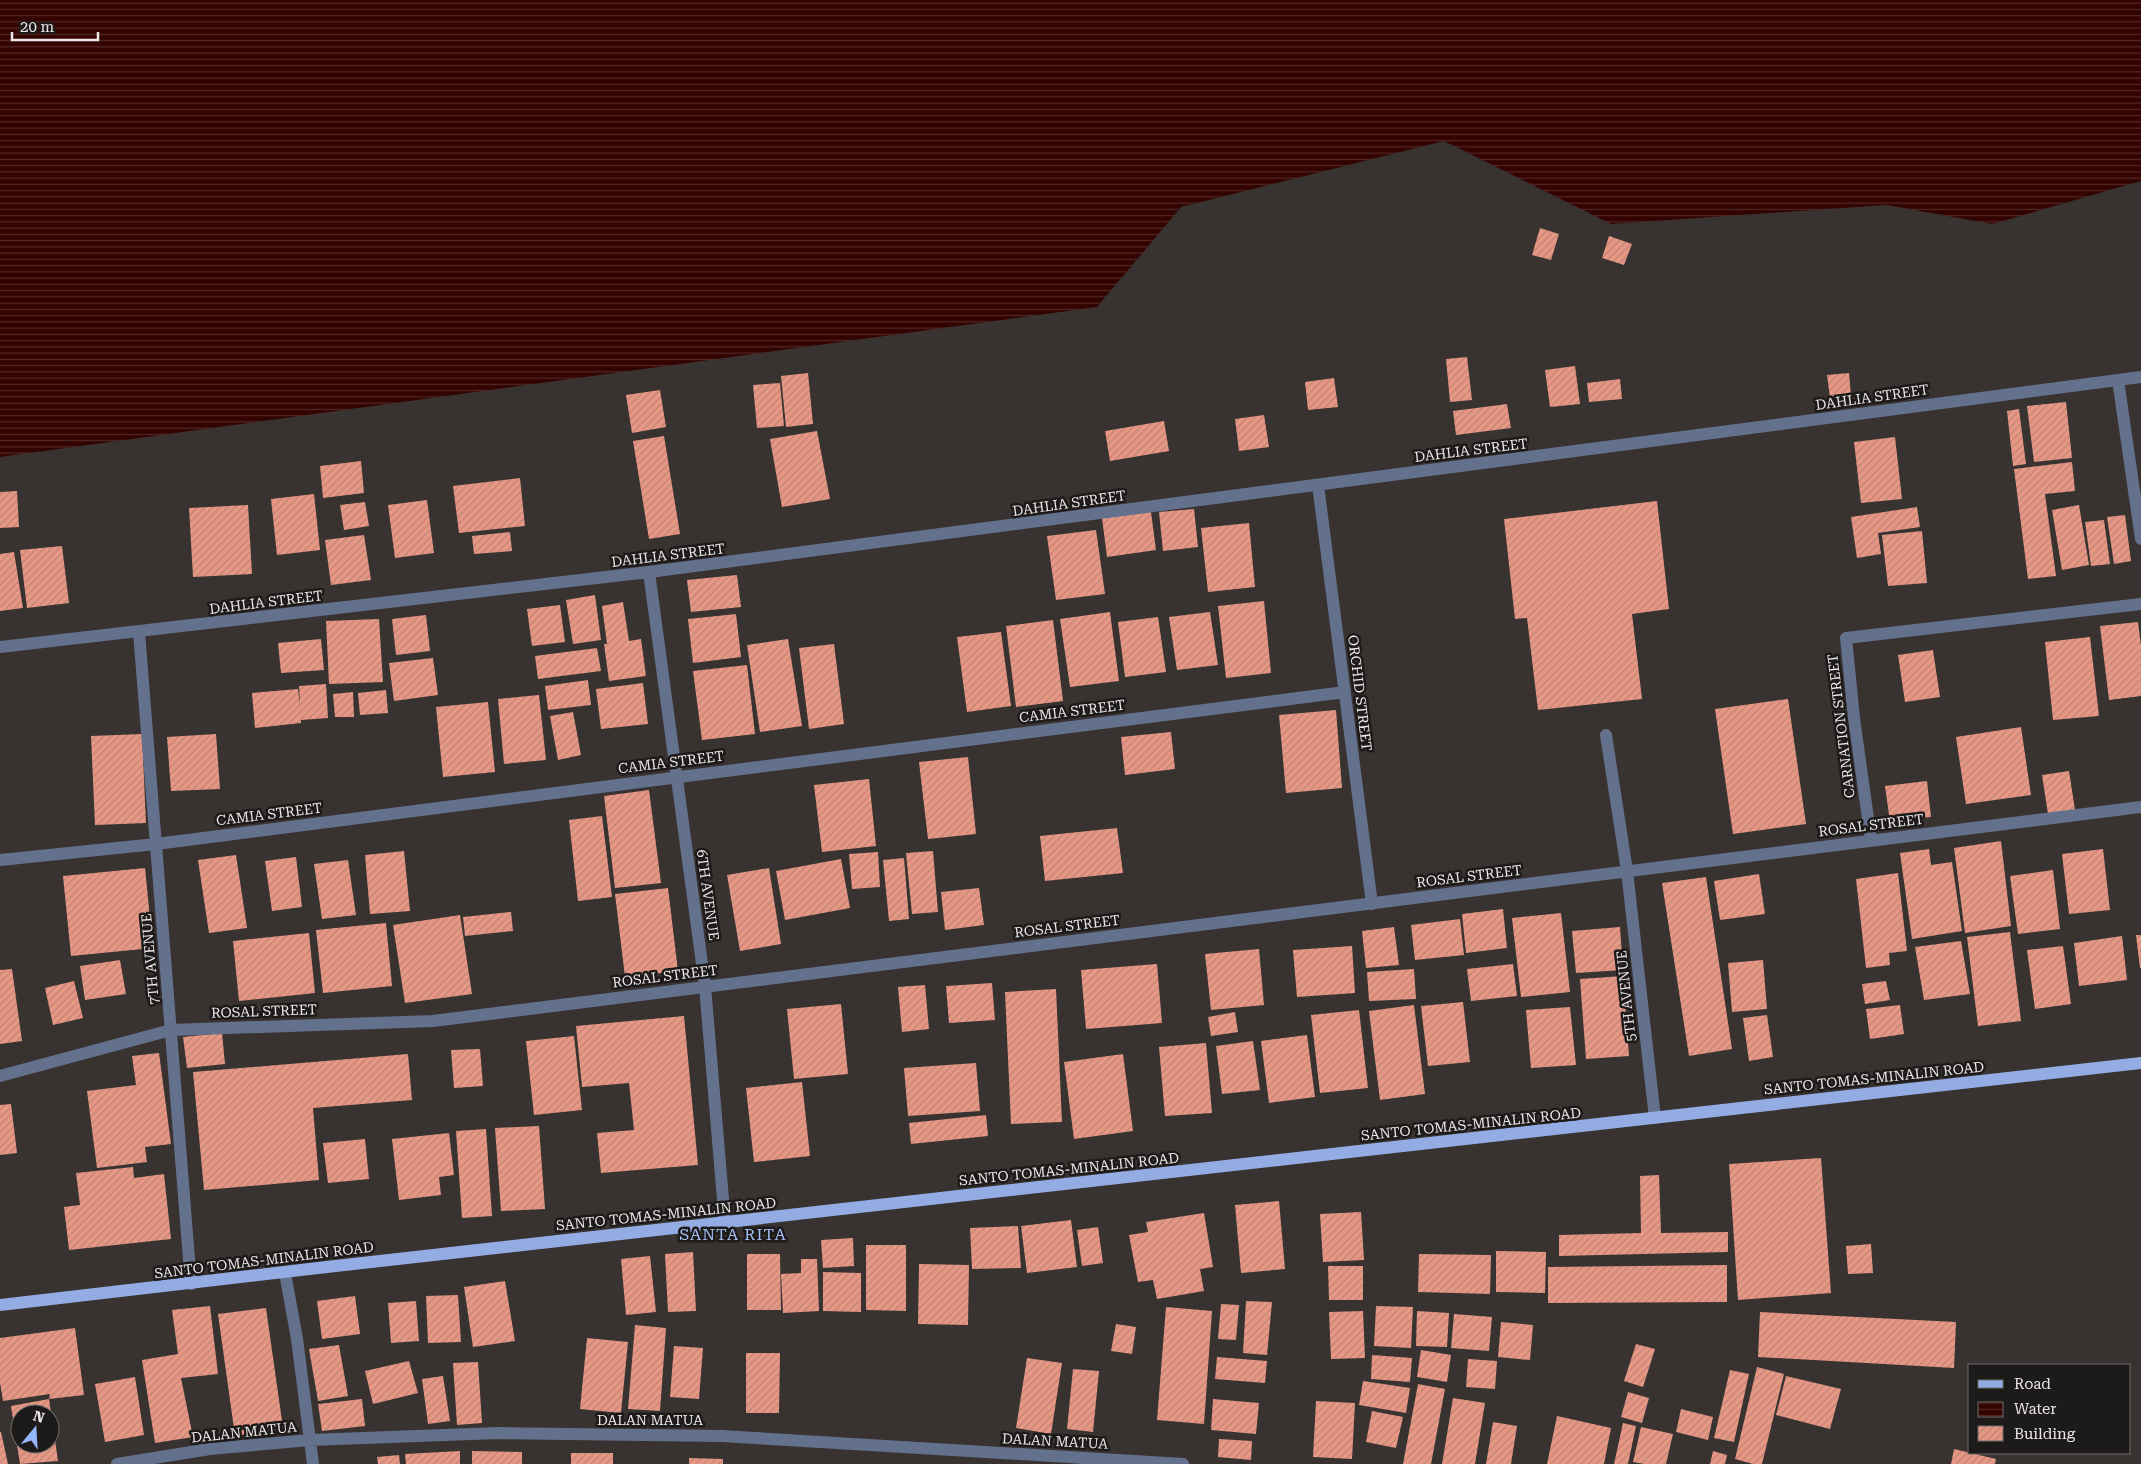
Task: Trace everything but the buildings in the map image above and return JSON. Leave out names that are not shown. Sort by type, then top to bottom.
[{"type":"main road","name":"SANTO TOMAS-MINALIN ROAD","points":[[0,1305],[2141,1063]]},
{"type":"street","name":"DAHLIA STREET","points":[[0,647],[649,572],[2141,377]]},
{"type":"street","points":[[2118,380],[2141,539]]},
{"type":"street","name":"ORCHID STREET","points":[[1318,485],[1372,904]]},
{"type":"street","name":"6TH AVENUE","points":[[649,572],[705,986],[725,1223]]},
{"type":"street","name":"CARNATION STREET","points":[[1871,840],[1854,718],[1846,638],[2141,604]]},
{"type":"street","name":"7TH AVENUE","points":[[139,632],[191,1284]]},
{"type":"street","name":"CAMIA STREET","points":[[0,860],[156,844],[1345,692]]},
{"type":"street","name":"5TH AVENUE","points":[[1606,735],[1627,871],[1655,1118]]},
{"type":"street","name":"ROSAL STREET","points":[[0,1076],[171,1030],[433,1021],[2141,807]]},
{"type":"street","points":[[285,1273],[297,1339],[313,1464]]},
{"type":"street","name":"DALAN MATUA","points":[[117,1464],[210,1449],[310,1440],[498,1433],[722,1436],[1183,1464]]},
{"type":"water","points":[[0,0],[2141,0],[2141,181],[1992,224],[1887,205],[1611,224],[1444,141],[1181,207],[1097,307],[0,457]]},
{"type":"district","name":"SANTA RITA","points":[[733,1234]]}]
